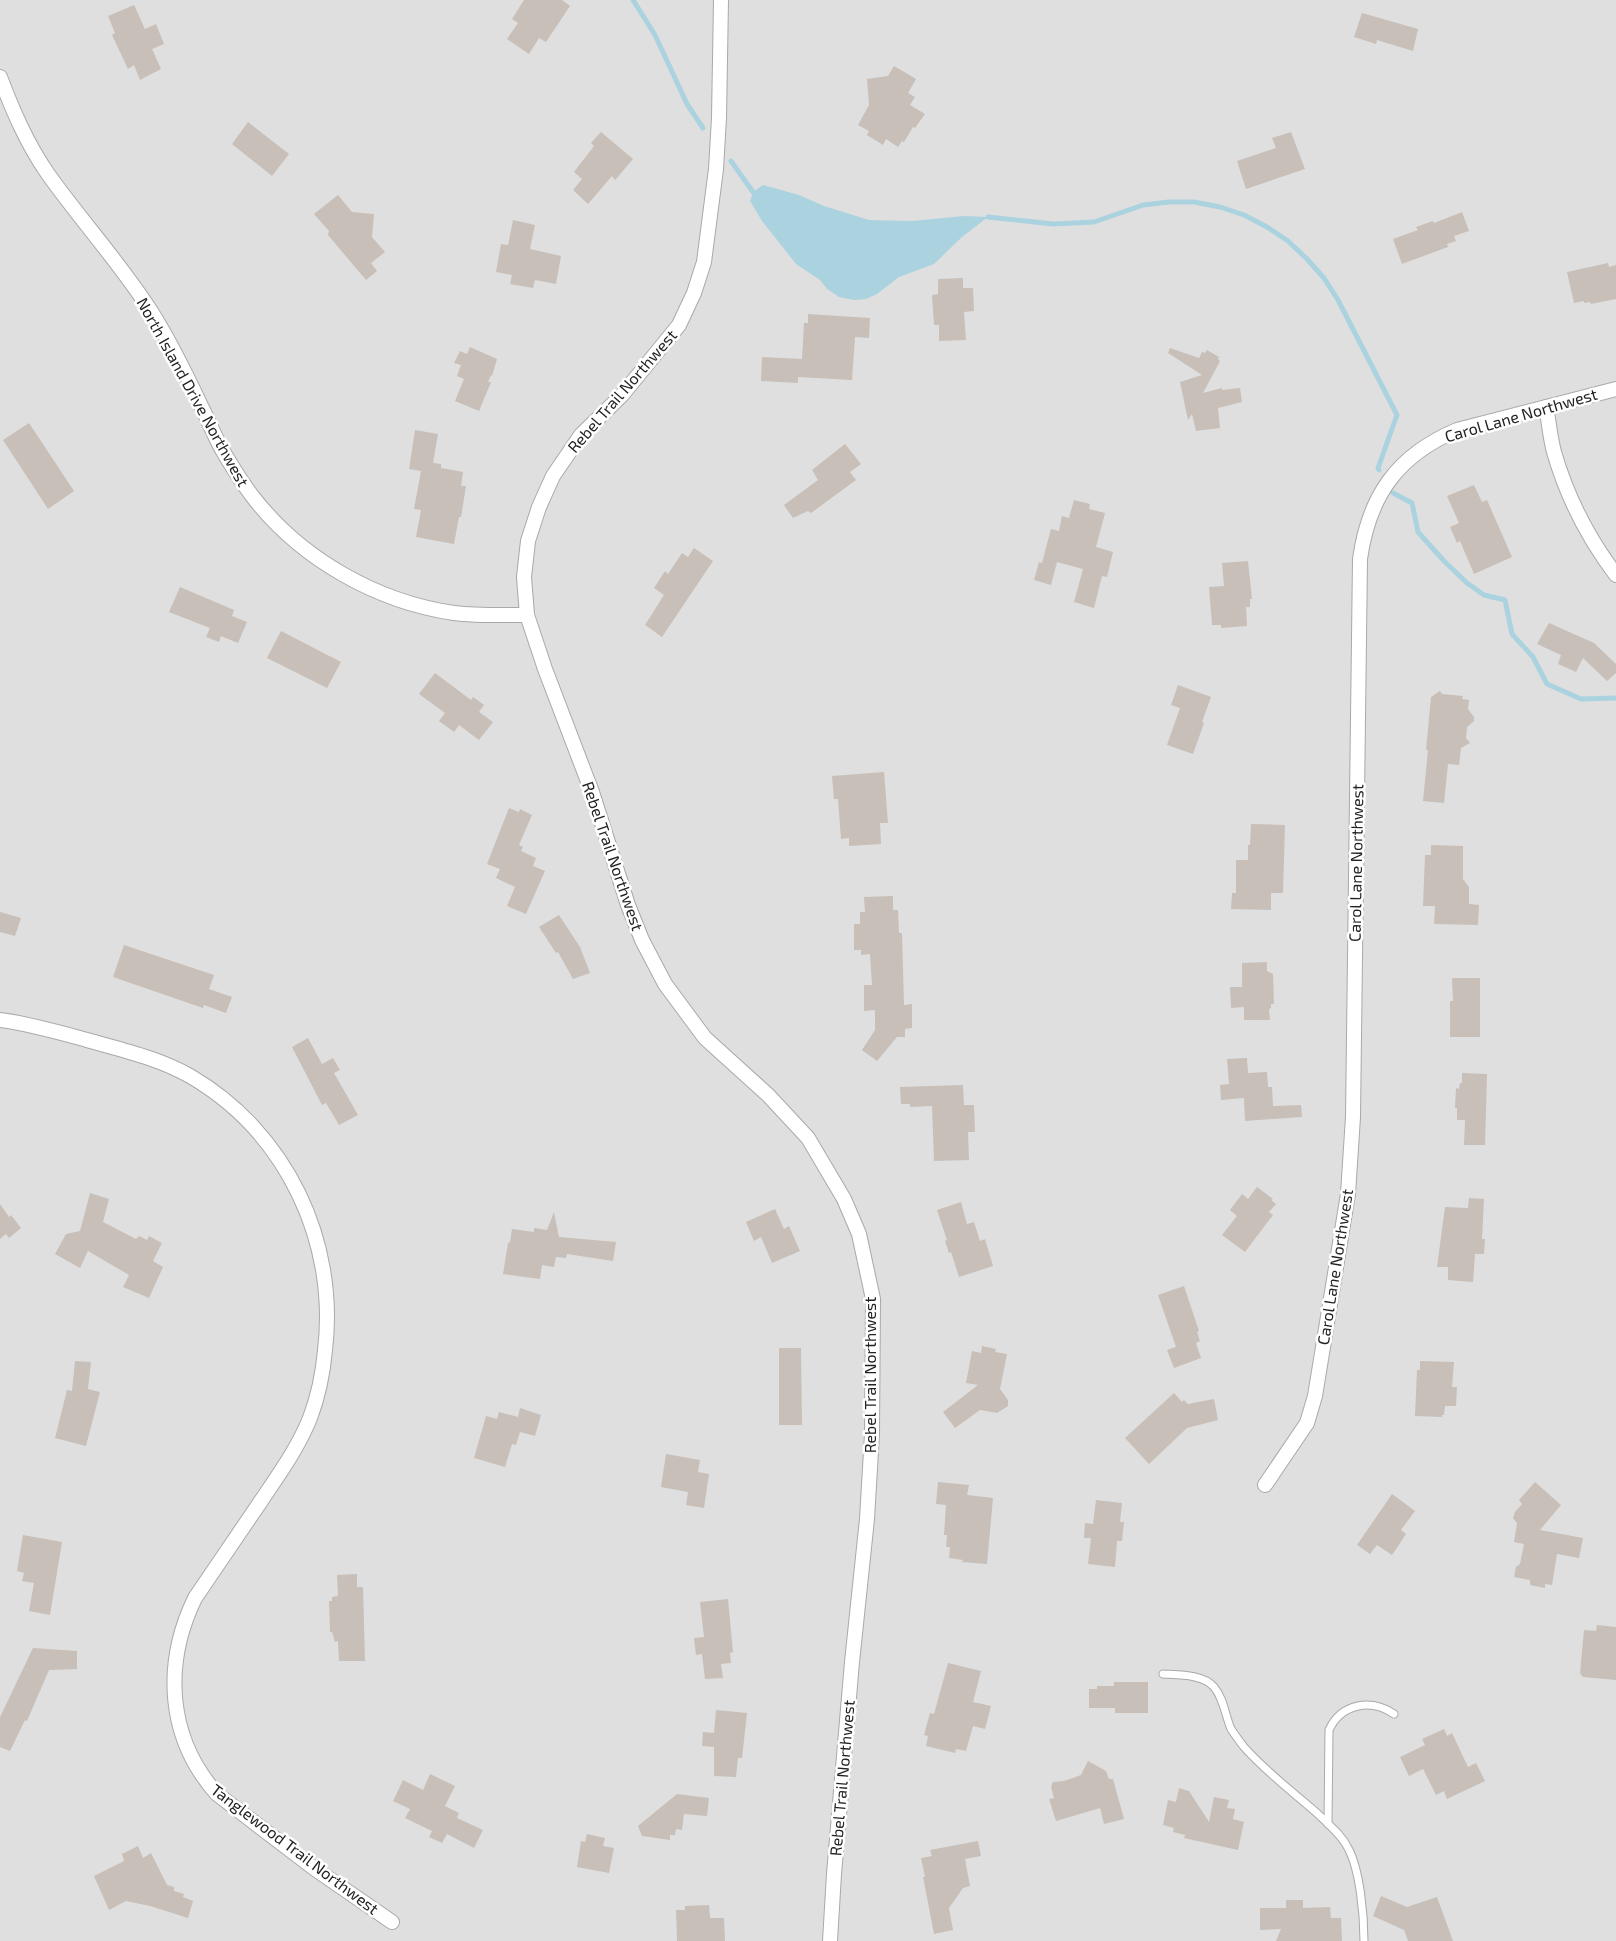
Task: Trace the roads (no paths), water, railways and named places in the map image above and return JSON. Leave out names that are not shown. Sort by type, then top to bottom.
[{"type":"street","name":"Rebel Trail Northwest","points":[[721,0],[716,169],[704,262],[694,293],[680,325],[622,395],[582,435],[553,476],[539,507],[528,541],[524,577],[527,615],[544,669],[592,792],[628,905],[642,940],[665,984],[705,1038],[768,1095],[808,1138],[844,1199],[859,1234],[873,1299],[872,1434],[867,1520],[834,1874],[830,1941]]},
{"type":"street","name":"North Island Drive Northwest","points":[[0,77],[14,113],[48,174],[121,267],[152,314],[183,368],[223,452],[252,497],[282,529],[310,553],[342,574],[376,591],[417,605],[454,613],[492,616],[527,615]]},
{"type":"street","name":"Carol Lane Northwest","points":[[1265,1485],[1307,1423],[1315,1396],[1348,1194],[1352,1117],[1360,559],[1364,534],[1374,505],[1386,484],[1402,464],[1439,438],[1457,430],[1616,388]]},
{"type":"street","points":[[1546,407],[1554,452],[1569,495],[1589,536],[1616,575]]},
{"type":"street","name":"Tanglewood Trail Northwest","points":[[0,1020],[22,1023],[144,1056],[189,1076],[230,1104],[261,1135],[290,1176],[302,1200],[320,1248],[325,1278],[328,1329],[320,1384],[311,1416],[294,1451],[195,1598],[188,1614],[180,1637],[175,1662],[178,1715],[183,1738],[192,1760],[204,1780],[217,1794],[315,1869],[392,1922]]},
{"type":"lane","points":[[1163,1674],[1197,1678],[1213,1686],[1226,1711],[1231,1728],[1243,1746],[1270,1774],[1342,1836],[1355,1868],[1364,1920],[1364,1941]]},
{"type":"lane","points":[[1328,1824],[1329,1730],[1334,1720],[1345,1710],[1362,1704],[1377,1706],[1394,1714]]},
{"type":"water","points":[[763,185],[799,195],[824,206],[869,220],[912,221],[964,216],[988,217],[962,237],[934,264],[899,277],[877,294],[866,299],[854,300],[839,297],[827,289],[820,280],[796,264],[762,221],[750,201],[753,192]]},
{"type":"waterway","points":[[633,0],[655,35],[687,104],[703,128]]},
{"type":"waterway","points":[[731,161],[753,192]]},
{"type":"waterway","points":[[988,217],[1053,224],[1094,222],[1143,205],[1194,202],[1220,207],[1244,215],[1267,227],[1288,241],[1324,278],[1338,300],[1397,415],[1378,468],[1379,470]]},
{"type":"waterway","points":[[1393,493],[1412,503],[1418,532],[1467,583],[1484,595],[1505,600],[1512,634],[1533,657],[1547,684],[1581,699],[1616,698]]}]
